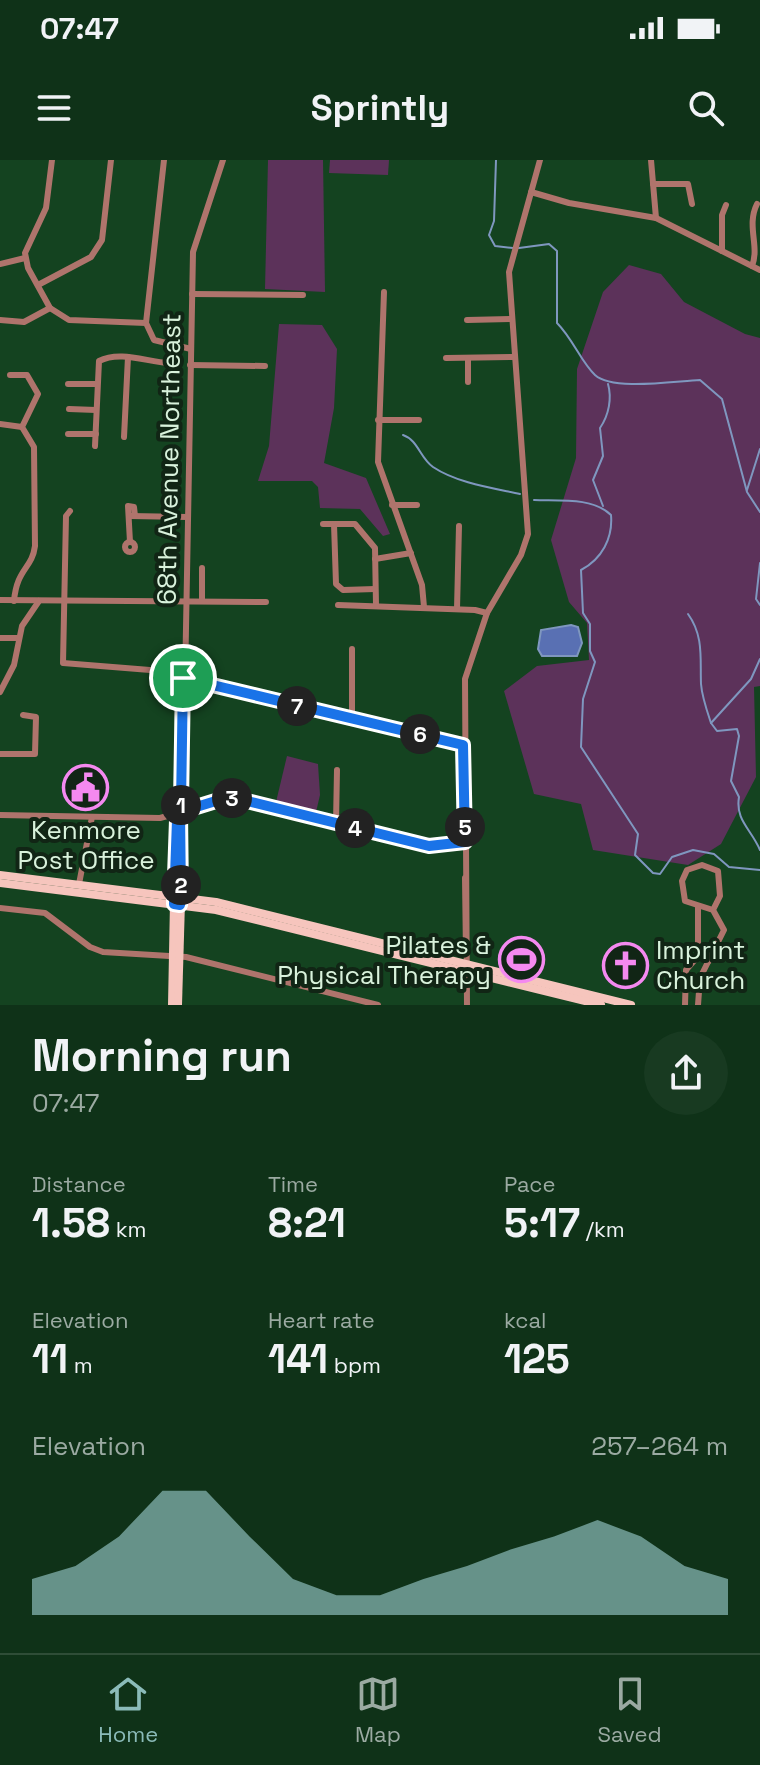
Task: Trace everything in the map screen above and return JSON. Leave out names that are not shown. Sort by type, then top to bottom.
[{"type":"main road","points":[[0,875],[79,884],[178,901],[466,964],[631,1005]]},
{"type":"main road","points":[[16,883],[29,881],[70,887],[79,884]]},
{"type":"main road","points":[[0,883],[178,901]]},
{"type":"main road","name":"68th Avenue Northeast","points":[[172,1005],[178,901]]},
{"type":"main road","name":"68th Avenue Northeast","points":[[176,955],[178,1005]]},
{"type":"main road","points":[[466,964],[601,1005]]},
{"type":"street","points":[[52,160],[46,208],[27,245],[25,258],[50,308],[69,320],[146,323]]},
{"type":"street","points":[[38,285],[91,257],[102,240],[111,160]]},
{"type":"street","points":[[164,160],[146,323],[154,340],[191,349]]},
{"type":"street","name":"68th Avenue Northeast","points":[[178,901],[192,294],[196,236],[223,160]]},
{"type":"street","points":[[467,1005],[463,745],[465,679],[487,613],[521,555],[528,534],[509,272],[540,160]]},
{"type":"street","points":[[651,160],[656,218]]},
{"type":"street","points":[[653,184],[688,184],[692,204]]},
{"type":"street","points":[[531,192],[569,203],[656,218],[760,270]]},
{"type":"street","points":[[752,266],[757,253],[752,216],[757,204]]},
{"type":"street","points":[[722,251],[722,215],[726,205]]},
{"type":"street","points":[[0,264],[25,258]]},
{"type":"street","points":[[384,292],[378,420],[379,473],[422,585],[424,607]]},
{"type":"street","points":[[192,294],[303,295]]},
{"type":"street","points":[[0,320],[24,322],[50,308]]},
{"type":"street","points":[[467,320],[512,319]]},
{"type":"street","points":[[95,446],[99,361],[109,357],[128,357],[169,363],[175,347]]},
{"type":"street","points":[[124,437],[128,357]]},
{"type":"street","points":[[446,358],[515,357]]},
{"type":"street","points":[[468,358],[468,382]]},
{"type":"street","points":[[190,365],[265,366]]},
{"type":"street","points":[[10,375],[27,375],[37,386],[37,401],[22,427]]},
{"type":"street","points":[[68,384],[97,384]]},
{"type":"street","points":[[69,409],[96,410]]},
{"type":"street","points":[[378,420],[419,420]]},
{"type":"street","points":[[0,424],[22,427]]},
{"type":"street","points":[[14,601],[16,581],[31,560],[35,546],[34,447],[22,427]]},
{"type":"street","points":[[68,434],[96,434]]},
{"type":"street","points":[[392,505],[417,505]]},
{"type":"street","points":[[70,511],[66,516],[62,602],[63,663],[134,667],[463,745]]},
{"type":"street","points":[[130,542],[132,516],[187,517]]},
{"type":"street","points":[[323,524],[355,524],[373,545],[376,605]]},
{"type":"street","points":[[334,524],[338,587],[375,589]]},
{"type":"street","points":[[457,609],[459,526]]},
{"type":"street","points":[[375,558],[410,551]]},
{"type":"street","points":[[202,568],[202,601]]},
{"type":"street","points":[[0,600],[266,602]]},
{"type":"street","points":[[0,692],[14,665],[17,638],[39,601]]},
{"type":"street","points":[[338,605],[424,607],[487,613]]},
{"type":"street","points":[[0,638],[17,638]]},
{"type":"street","points":[[352,649],[352,718]]},
{"type":"street","points":[[0,754],[35,754],[36,717],[23,715]]},
{"type":"street","points":[[336,823],[337,770]]},
{"type":"street","points":[[0,815],[151,818],[233,798],[429,846],[465,842]]},
{"type":"street","points":[[79,884],[92,817]]},
{"type":"street","points":[[698,1005],[700,978],[724,930],[713,910],[685,901],[683,875],[694,866],[709,865],[720,878],[720,896],[713,910]]},
{"type":"street","points":[[685,1005],[686,970],[699,955],[698,907]]},
{"type":"street","points":[[0,908],[45,913],[98,950],[176,955],[378,1005]]},
{"type":"street","points":[[699,955],[708,962]]},
{"type":"shaded area","points":[[268,160],[323,160],[325,292],[265,289]]},
{"type":"shaded area","points":[[330,160],[389,160],[388,175],[329,173]]},
{"type":"shaded area","points":[[629,265],[661,274],[684,302],[745,334],[760,338],[760,686],[754,687],[756,777],[721,844],[688,865],[593,850],[581,804],[534,794],[504,691],[537,666],[589,660],[587,623],[569,602],[551,540],[576,458],[577,369],[603,292]]},
{"type":"shaded area","points":[[279,324],[322,325],[337,349],[334,408],[324,463],[366,478],[390,534],[383,536],[360,509],[320,508],[318,487],[312,481],[258,481],[269,446]]},
{"type":"shaded area","points":[[287,756],[318,764],[320,795],[316,812],[276,802]]},
{"type":"water","points":[[571,625],[578,627],[582,643],[577,656],[542,656],[538,649],[541,630]]},
{"type":"waterway","points":[[496,160],[494,221],[489,235],[495,246],[513,248]]},
{"type":"waterway","points":[[519,248],[549,244],[557,251],[557,323],[595,375],[603,380],[629,384],[700,380],[722,399],[747,492],[760,512]]},
{"type":"waterway","points":[[603,506],[593,480],[603,456],[600,428],[609,406],[608,384]]},
{"type":"waterway","points":[[403,435],[442,473],[520,494]]},
{"type":"waterway","points":[[747,490],[760,449]]},
{"type":"waterway","points":[[534,500],[585,503],[604,509],[611,515],[605,547],[595,560],[581,570],[583,613],[590,624],[590,651],[595,662],[583,699],[581,747],[638,834],[635,855],[653,873],[660,874],[672,857],[693,850],[714,854],[729,867],[760,870]]},
{"type":"waterway","points":[[760,563],[756,599],[760,605]]},
{"type":"waterway","points":[[688,614],[699,639],[702,689],[711,723]]},
{"type":"waterway","points":[[760,659],[751,679],[711,723],[717,731],[737,729],[739,736],[731,781],[739,797],[739,812],[760,850]]},
{"type":"place","name":"Kenmore Post Office","points":[[86,787]]},
{"type":"place","name":"Pilates & Physical Therapy","points":[[522,960]]},
{"type":"place","name":"Imprint Church","points":[[625,965]]},
{"type":"route","points":[[183,678],[463,745],[465,842],[429,846],[228,798],[180,812],[181,897],[180,905],[174,904],[177,820],[181,804],[183,678]]}]
